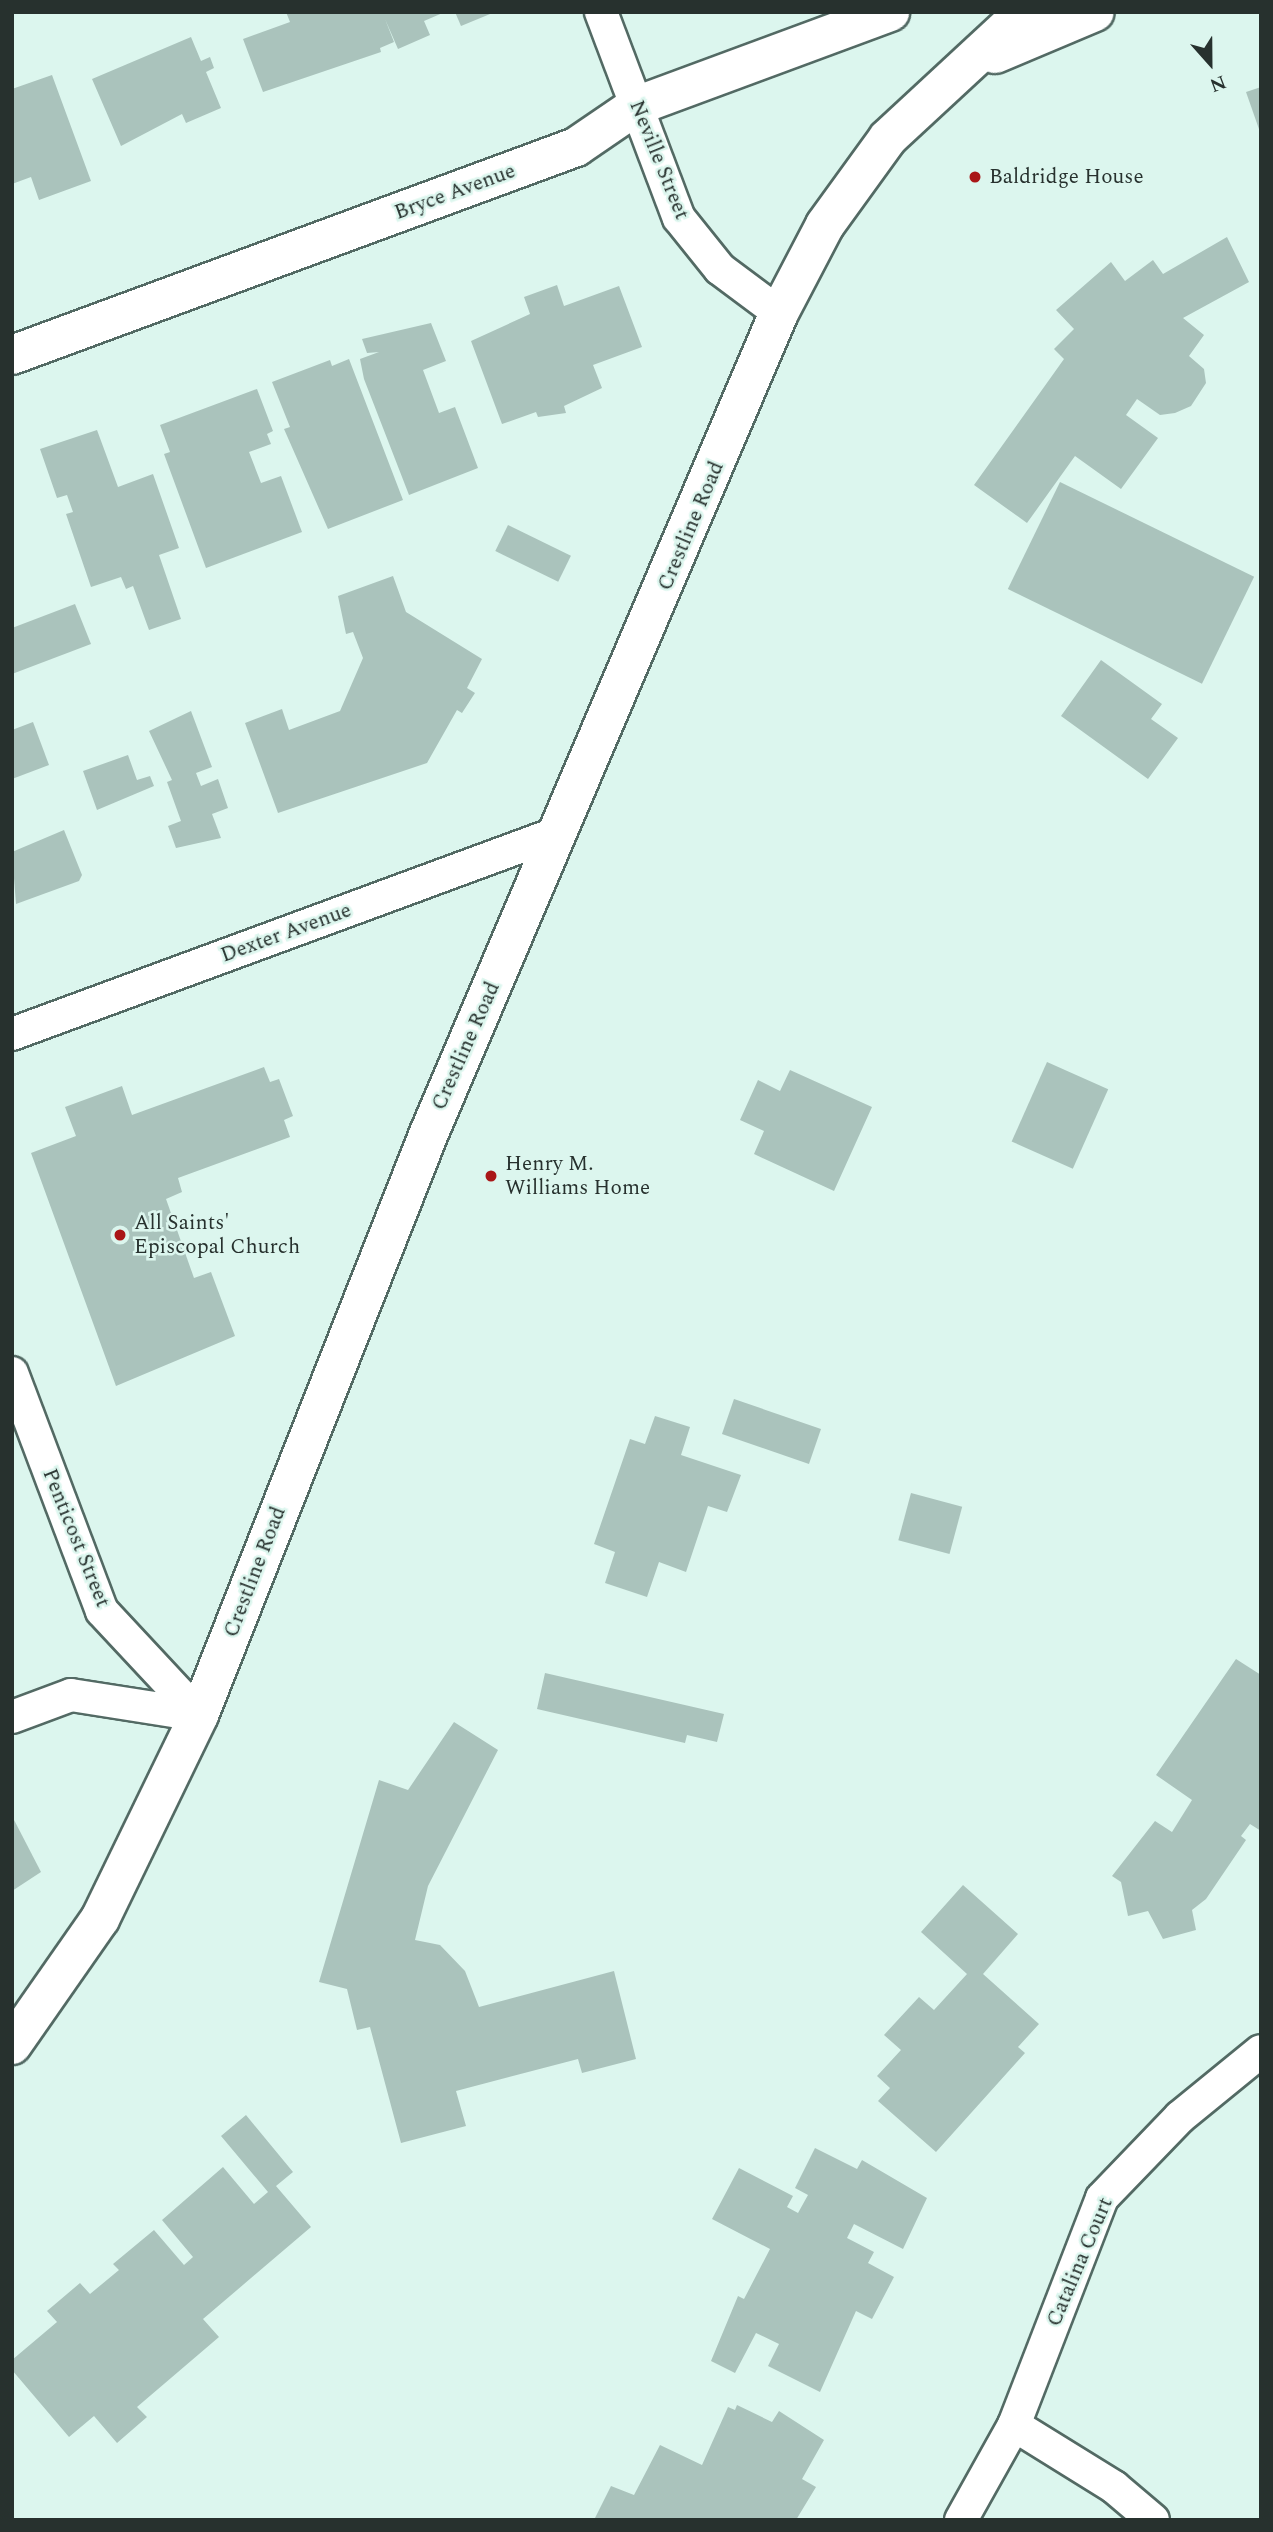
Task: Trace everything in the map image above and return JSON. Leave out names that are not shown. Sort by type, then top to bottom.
[{"type":"street","name":"Neville Street","points":[[601,12],[679,218],[720,269],[779,313]]},
{"type":"street","name":"Bryce Avenue","points":[[12,355],[576,147],[636,106],[891,12]]},
{"type":"street","name":"Crestline Road","points":[[12,2045],[100,1920],[199,1715],[362,1294],[779,313],[825,225],[888,138],[1024,12]]},
{"type":"street","points":[[959,72],[1095,12]]},
{"type":"street","name":"Dexter Avenue","points":[[12,1034],[560,832]]},
{"type":"street","name":"Penticost Street","points":[[12,1373],[102,1611],[199,1715]]},
{"type":"street","points":[[12,1717],[71,1695],[199,1715]]},
{"type":"street","name":"Catalina Court","points":[[961,2520],[1014,2425],[1102,2198],[1180,2117],[1261,2051]]},
{"type":"street","points":[[1014,2425],[1114,2487],[1153,2520]]},
{"type":"building","points":[[286,12],[445,12],[424,21],[430,35],[398,49],[385,19],[394,42],[380,48],[381,52],[263,92],[243,39],[290,22]]},
{"type":"building","points":[[455,12],[495,12],[461,26]]},
{"type":"building","points":[[191,37],[201,61],[210,57],[214,68],[206,72],[221,108],[186,123],[182,114],[121,146],[92,79]]},
{"type":"building","points":[[52,75],[91,181],[39,200],[31,177],[12,184],[12,89]]},
{"type":"building","points":[[1261,87],[1261,132],[1260,132],[1246,92]]},
{"type":"building","points":[[1227,237],[1249,282],[1183,318],[1204,335],[1189,356],[1204,369],[1206,383],[1191,406],[1175,413],[1160,415],[1137,399],[1126,415],[1158,438],[1121,489],[1075,456],[1027,523],[974,485],[1064,359],[1054,349],[1074,329],[1056,310],[1111,262],[1125,281],[1153,260],[1163,274]]},
{"type":"building","points":[[557,285],[564,306],[619,286],[642,347],[593,365],[602,388],[564,406],[566,413],[538,417],[536,412],[502,424],[471,341],[530,314],[524,297]]},
{"type":"building","points":[[431,323],[446,361],[423,370],[439,413],[455,407],[478,468],[409,495],[364,379],[360,359],[379,352],[367,353],[362,339]]},
{"type":"building","points":[[349,359],[403,500],[328,529],[284,429],[290,427],[272,382],[330,360],[332,366]]},
{"type":"building","points":[[257,389],[273,431],[267,434],[271,444],[249,452],[261,483],[281,476],[302,532],[206,568],[164,454],[170,452],[160,425]]},
{"type":"building","points":[[97,430],[118,487],[153,474],[179,548],[159,555],[181,619],[149,630],[133,586],[126,589],[121,577],[91,587],[66,514],[73,512],[67,495],[57,498],[40,449]]},
{"type":"building","points":[[1060,482],[1254,577],[1202,684],[1008,589]]},
{"type":"building","points":[[508,525],[571,556],[558,582],[495,551]]},
{"type":"building","points":[[393,576],[406,612],[482,659],[467,688],[475,693],[462,713],[457,710],[427,763],[278,813],[245,723],[282,709],[289,730],[340,711],[363,658],[353,632],[346,634],[338,596]]},
{"type":"building","points":[[75,604],[91,644],[12,674],[12,628]]},
{"type":"building","points":[[1101,660],[1162,704],[1151,719],[1178,738],[1148,779],[1061,716]]},
{"type":"building","points":[[191,711],[212,767],[196,773],[201,786],[218,779],[228,808],[212,814],[221,838],[176,848],[168,826],[181,821],[167,782],[172,780],[149,731]]},
{"type":"building","points":[[33,722],[49,765],[12,779],[12,730]]},
{"type":"building","points":[[128,755],[137,780],[150,776],[154,786],[97,810],[83,771]]},
{"type":"building","points":[[64,830],[82,875],[79,881],[16,904],[12,852]]},
{"type":"building","points":[[1047,1062],[1108,1089],[1073,1169],[1012,1141]]},
{"type":"building","name":"All Saints' Episcopal Church","points":[[264,1067],[270,1082],[279,1079],[293,1116],[284,1120],[290,1137],[178,1178],[182,1192],[166,1199],[194,1278],[211,1272],[235,1336],[116,1386],[31,1153],[76,1136],[65,1107],[122,1086],[132,1115]]},
{"type":"building","points":[[790,1070],[872,1107],[834,1191],[754,1154],[764,1131],[740,1120],[758,1080],[780,1091]]},
{"type":"building","points":[[734,1399],[821,1429],[809,1464],[722,1434]]},
{"type":"building","points":[[655,1416],[690,1427],[681,1455],[741,1475],[727,1512],[708,1506],[686,1572],[659,1562],[647,1597],[605,1583],[615,1552],[594,1544],[630,1439],[645,1444]]},
{"type":"building","points":[[911,1493],[962,1507],[950,1554],[898,1540]]},
{"type":"building","points":[[1236,1659],[1261,1675],[1261,1831],[1250,1824],[1241,1836],[1246,1840],[1206,1899],[1192,1910],[1196,1930],[1163,1939],[1148,1911],[1128,1916],[1121,1882],[1112,1876],[1155,1821],[1172,1832],[1192,1800],[1156,1775]]},
{"type":"building","points":[[545,1673],[724,1714],[717,1742],[687,1735],[685,1743],[537,1709]]},
{"type":"building","points":[[454,1722],[498,1750],[428,1886],[415,1940],[440,1945],[465,1971],[479,2007],[614,1971],[636,2059],[582,2073],[578,2059],[456,2091],[466,2126],[401,2143],[370,2027],[357,2030],[347,1989],[319,1982],[379,1780],[408,1790]]},
{"type":"building","points":[[12,1816],[41,1872],[12,1891]]},
{"type":"building","points":[[963,1885],[1018,1934],[983,1974],[1039,2024],[1018,2047],[1025,2053],[936,2152],[878,2101],[890,2088],[877,2076],[901,2050],[884,2035],[919,1997],[934,2010],[967,1974],[921,1932]]},
{"type":"building","points":[[246,2115],[293,2172],[276,2186],[311,2227],[203,2319],[219,2337],[137,2407],[147,2417],[117,2443],[94,2416],[69,2437],[12,2370],[12,2360],[57,2322],[47,2311],[80,2283],[90,2294],[119,2270],[113,2264],[154,2230],[184,2265],[193,2257],[162,2220],[223,2167],[254,2204],[268,2192],[221,2136]]},
{"type":"building","points":[[815,2148],[857,2169],[862,2160],[927,2198],[903,2249],[854,2224],[847,2238],[874,2252],[868,2263],[894,2277],[872,2319],[856,2311],[820,2392],[768,2366],[779,2344],[756,2333],[735,2373],[711,2361],[738,2296],[744,2299],[770,2249],[712,2219],[739,2168],[793,2196],[787,2207],[798,2213],[808,2195],[795,2188]]},
{"type":"building","points":[[737,2405],[772,2422],[779,2411],[824,2440],[802,2479],[816,2487],[796,2520],[594,2520],[611,2486],[634,2495],[660,2445],[702,2465],[728,2407],[735,2410]]},
{"type":"place","name":"Baldridge House","points":[[975,177]]},
{"type":"place","name":"Henry M. Williams Home","points":[[491,1176]]},
{"type":"place","name":"All Saints' Episcopal Church","points":[[120,1235]]}]
